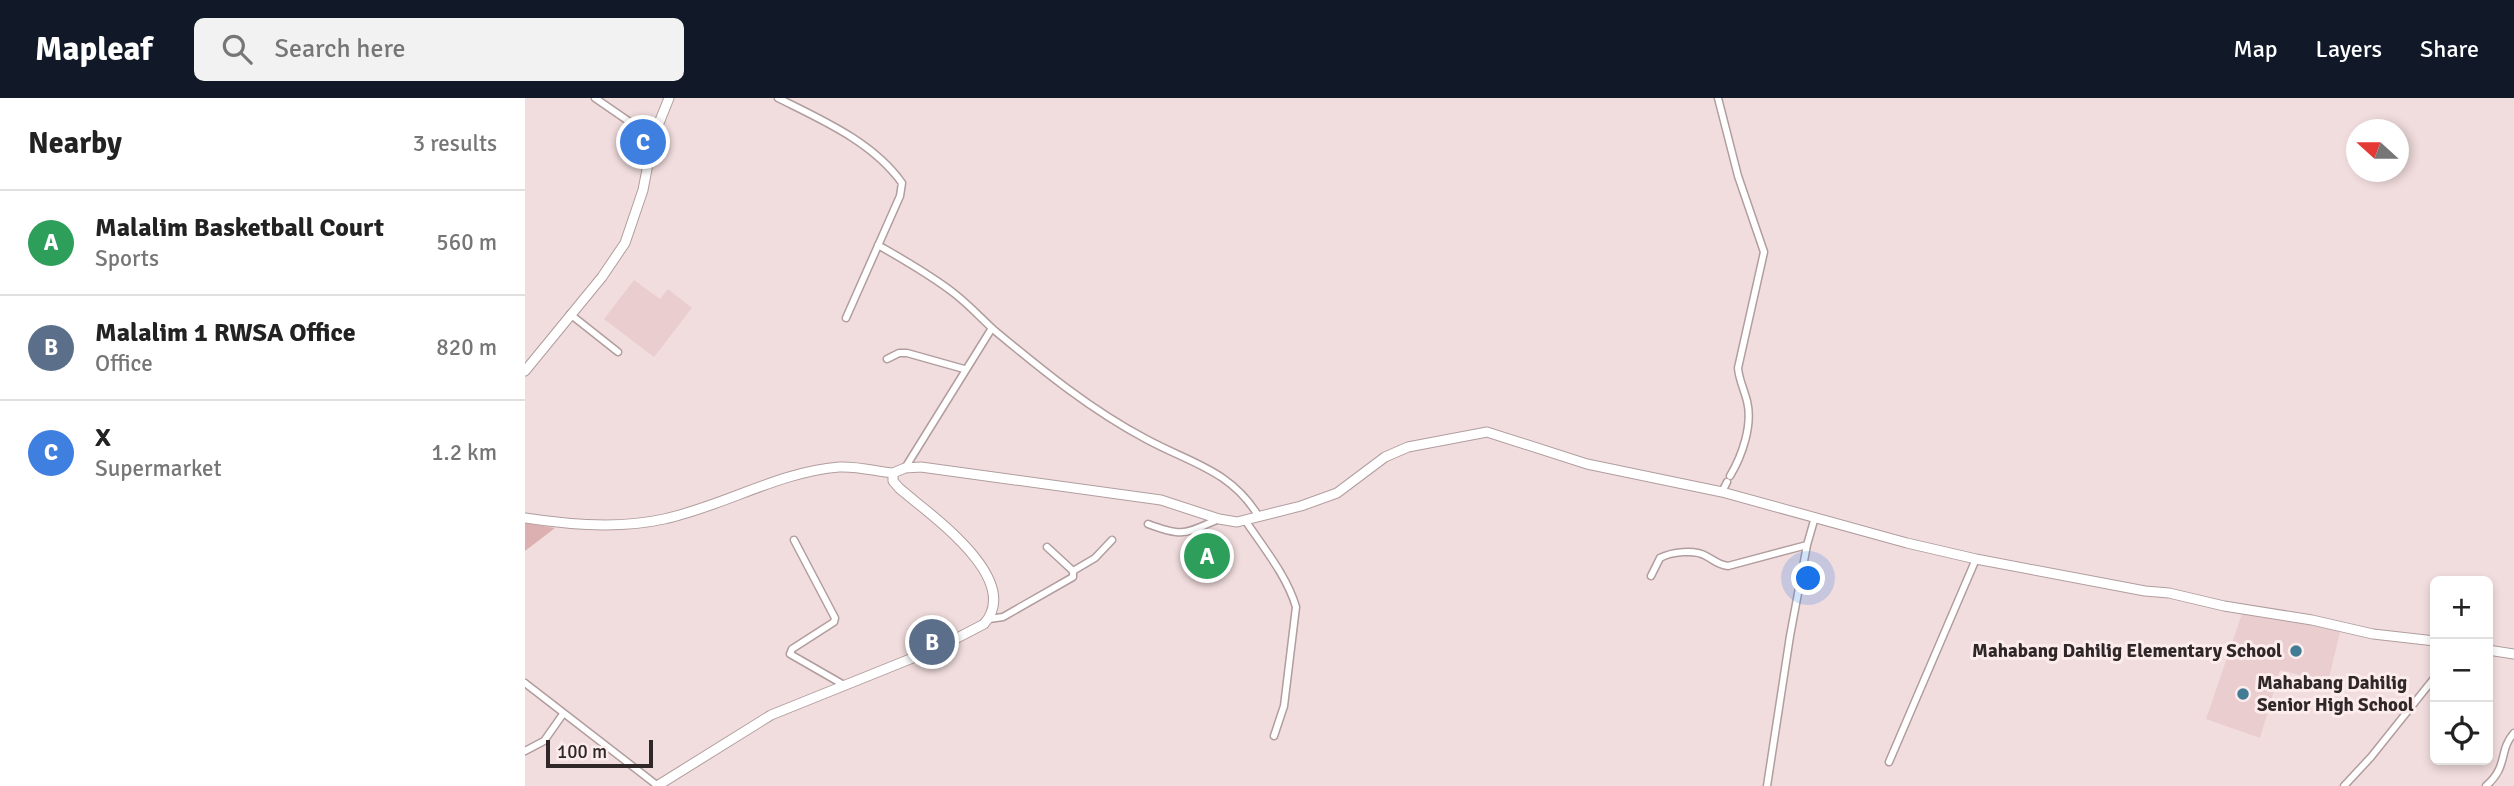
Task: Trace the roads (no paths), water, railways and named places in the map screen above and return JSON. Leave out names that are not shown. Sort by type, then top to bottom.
[{"type":"street","points":[[596,98],[653,138]]},
{"type":"street","points":[[525,372],[601,277],[629,233],[643,190],[653,138],[669,98]]},
{"type":"street","points":[[778,98],[848,136],[873,154],[900,181],[902,187],[846,318]]},
{"type":"street","points":[[1719,98],[1738,176],[1764,252],[1738,368],[1748,403],[1744,446],[1722,492]]},
{"type":"street","points":[[878,245],[953,292],[992,328],[1094,409],[1149,440],[1198,462],[1228,481],[1245,498],[1258,517]]},
{"type":"street","points":[[570,314],[618,352]]},
{"type":"street","points":[[905,468],[964,369],[992,328]]},
{"type":"street","points":[[887,359],[899,353],[907,353],[964,369]]},
{"type":"street","points":[[525,518],[568,523],[644,523],[697,511],[776,481],[808,473],[850,467],[893,473],[905,468],[921,467],[1153,499],[1184,506],[1229,522],[1301,506],[1337,493],[1385,457],[1408,447],[1487,432],[1587,464],[1722,492],[1976,559],[2312,620],[2373,634],[2430,640]]},
{"type":"street","points":[[525,683],[638,768],[657,786],[771,715],[940,647],[984,624],[989,619],[992,598],[986,570],[971,551],[899,488],[893,481],[893,473]]},
{"type":"street","points":[[1767,786],[1790,636],[1815,517]]},
{"type":"street","points":[[1148,524],[1179,534],[1189,533],[1219,519]]},
{"type":"street","points":[[1245,520],[1273,561],[1296,607],[1284,706],[1274,736]]},
{"type":"street","points":[[794,540],[835,618],[834,622],[792,649],[790,654],[845,685]]},
{"type":"street","points":[[1073,571],[1095,558],[1112,540]]},
{"type":"street","points":[[1651,576],[1660,558],[1665,555],[1701,553],[1719,564],[1728,566],[1807,545]]},
{"type":"street","points":[[1047,547],[1073,571]]},
{"type":"street","points":[[1889,762],[1976,559]]},
{"type":"street","points":[[989,619],[1003,617],[1070,580],[1073,571]]},
{"type":"street","points":[[2493,651],[2514,653]]},
{"type":"street","points":[[2344,786],[2430,683]]},
{"type":"street","points":[[525,751],[544,741],[563,714]]},
{"type":"street","points":[[2486,786],[2500,772],[2506,745],[2514,733]]},
{"type":"place","name":"X","points":[[643,142]]},
{"type":"place","name":"Malalim Basketball Court","points":[[1207,556]]},
{"type":"place","name":"Malalim 1 RWSA Office","points":[[932,642]]},
{"type":"place","name":"Mahabang Dahilig Elementary School","points":[[2296,651]]},
{"type":"place","name":"Mahabang Dahilig Senior High School","points":[[2243,694]]}]
